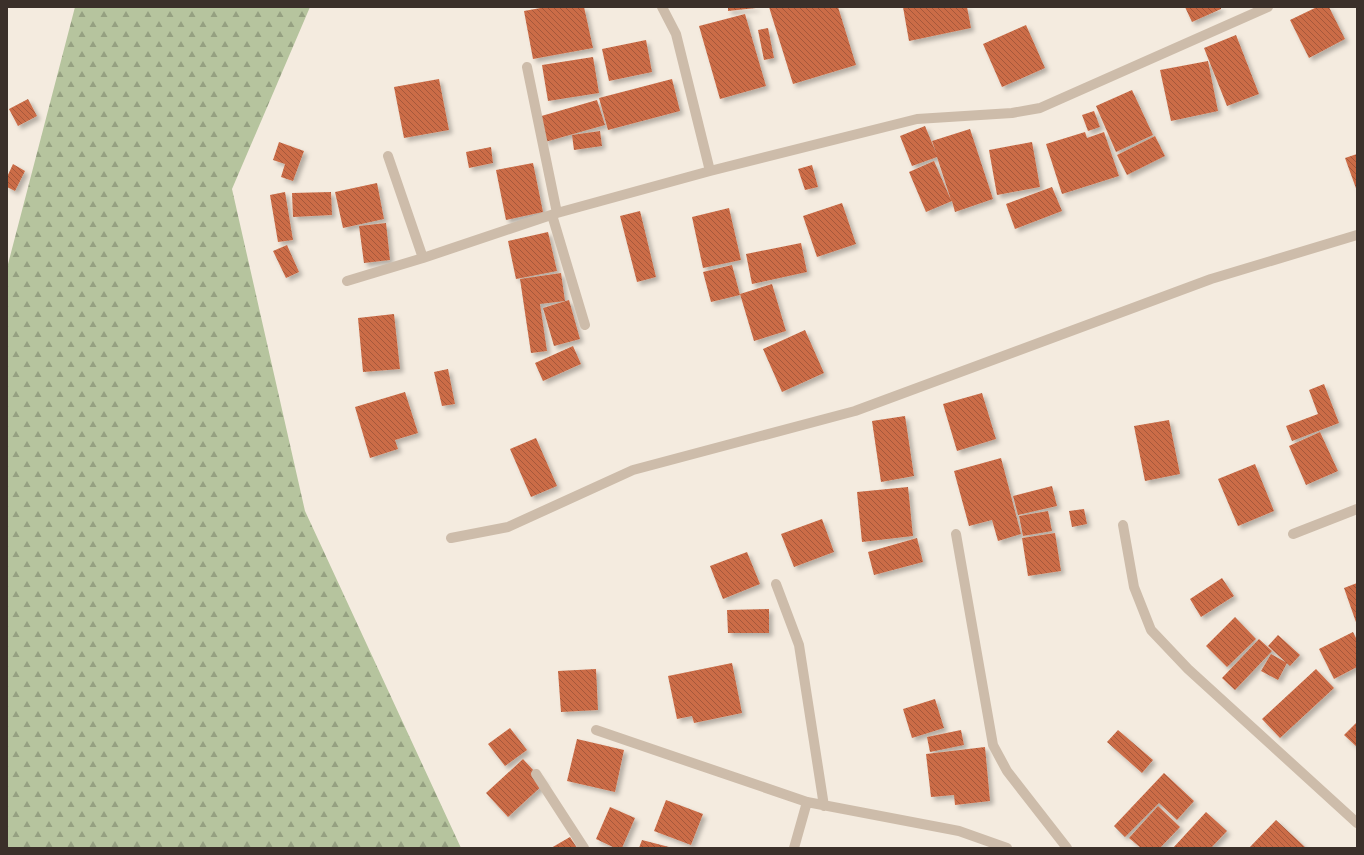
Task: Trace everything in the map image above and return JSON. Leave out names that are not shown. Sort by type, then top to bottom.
[{"type":"street","points":[[662,7],[676,34],[710,171]]},
{"type":"street","points":[[347,281],[423,258],[554,214],[710,171],[917,119],[1012,113],[1040,108],[1268,7]]},
{"type":"street","points":[[527,67],[554,214],[585,325]]},
{"type":"street","points":[[388,156],[423,258]]},
{"type":"street","points":[[451,538],[508,527],[634,470],[855,411],[1211,279],[1357,235]]},
{"type":"street","points":[[1293,534],[1357,509]]},
{"type":"street","points":[[1123,525],[1134,587],[1151,630],[1188,669],[1357,823]]},
{"type":"street","points":[[956,534],[993,745],[1007,771],[1067,848]]},
{"type":"street","points":[[776,584],[799,645],[824,806]]},
{"type":"street","points":[[596,730],[806,802],[959,832],[1007,848]]},
{"type":"street","points":[[536,774],[584,848]]},
{"type":"street","points":[[794,848],[806,802]]},
{"type":"green space","points":[[75,7],[310,7],[232,189],[305,511],[461,848],[7,848],[7,268]]},
{"type":"building","points":[[546,7],[584,7],[593,48],[533,59],[524,11]]},
{"type":"building","points":[[728,7],[756,7],[756,8],[728,11]]},
{"type":"building","points":[[769,7],[838,7],[856,65],[793,84]]},
{"type":"building","points":[[903,7],[967,7],[971,28],[909,41]]},
{"type":"building","points":[[1185,7],[1221,7],[1221,9],[1192,22]]},
{"type":"building","points":[[1317,7],[1329,7],[1345,39],[1309,58],[1290,20]]},
{"type":"building","points":[[745,14],[766,86],[720,99],[699,26]]},
{"type":"building","points":[[1026,25],[1045,68],[1002,87],[983,44]]},
{"type":"building","points":[[768,28],[774,58],[764,60],[758,30]]},
{"type":"building","points":[[1236,35],[1259,94],[1227,106],[1204,48]]},
{"type":"building","points":[[646,40],[652,72],[609,81],[602,49]]},
{"type":"building","points":[[593,57],[599,93],[548,101],[542,65]]},
{"type":"building","points":[[1208,61],[1218,111],[1171,121],[1160,70]]},
{"type":"building","points":[[439,79],[449,130],[404,138],[394,87]]},
{"type":"building","points":[[672,79],[680,111],[608,130],[599,98]]},
{"type":"building","points":[[1132,90],[1153,135],[1116,152],[1096,106]]},
{"type":"building","points":[[28,99],[37,116],[18,126],[9,109]]},
{"type":"building","points":[[597,100],[605,125],[545,142],[538,117]]},
{"type":"building","points":[[1094,111],[1100,127],[1088,131],[1082,115]]},
{"type":"building","points":[[925,126],[937,155],[932,141],[970,129],[993,199],[955,212],[952,201],[926,212],[909,172],[934,161],[951,200],[937,157],[912,166],[900,136]]},
{"type":"building","points":[[600,131],[602,146],[574,150],[572,135]]},
{"type":"building","points":[[1085,132],[1087,138],[1104,132],[1119,176],[1062,194],[1046,144]]},
{"type":"building","points":[[1155,136],[1165,156],[1127,175],[1117,155]]},
{"type":"building","points":[[279,142],[304,151],[293,181],[281,177],[285,164],[273,160]]},
{"type":"building","points":[[1032,142],[1040,187],[997,195],[989,150]]},
{"type":"building","points":[[491,147],[493,163],[469,168],[466,152]]},
{"type":"building","points":[[1357,154],[1357,191],[1345,158]]},
{"type":"building","points":[[533,163],[543,212],[506,220],[496,170]]},
{"type":"building","points":[[13,164],[25,171],[15,191],[7,187],[7,177]]},
{"type":"building","points":[[812,165],[818,187],[805,190],[798,169]]},
{"type":"building","points":[[377,183],[384,219],[343,228],[335,192]]},
{"type":"building","points":[[1052,187],[1062,211],[1015,229],[1006,204]]},
{"type":"building","points":[[285,192],[293,240],[278,242],[270,195]]},
{"type":"building","points":[[331,192],[332,215],[293,217],[292,193]]},
{"type":"building","points":[[842,203],[856,244],[817,257],[803,216]]},
{"type":"building","points":[[729,208],[741,260],[703,268],[692,217]]},
{"type":"building","points":[[640,211],[656,277],[637,282],[620,216]]},
{"type":"building","points":[[386,223],[390,260],[364,263],[359,226]]},
{"type":"building","points":[[548,232],[557,271],[516,279],[508,241]]},
{"type":"building","points":[[801,243],[807,272],[752,284],[746,254]]},
{"type":"building","points":[[287,245],[299,272],[286,278],[273,251]]},
{"type":"building","points":[[732,265],[740,295],[711,302],[703,272]]},
{"type":"building","points":[[561,273],[565,301],[540,304],[547,351],[531,353],[520,279]]},
{"type":"building","points":[[772,284],[786,331],[754,341],[740,294]]},
{"type":"building","points":[[569,300],[580,339],[554,346],[543,308]]},
{"type":"building","points":[[394,314],[400,369],[363,372],[358,318]]},
{"type":"building","points":[[805,330],[824,373],[782,392],[763,349]]},
{"type":"building","points":[[573,346],[581,364],[543,381],[535,363]]},
{"type":"building","points":[[448,369],[455,404],[442,406],[434,372]]},
{"type":"building","points":[[1324,384],[1339,423],[1292,441],[1286,426],[1318,414],[1309,390]]},
{"type":"building","points":[[405,392],[418,433],[395,440],[398,449],[370,458],[355,407]]},
{"type":"building","points":[[982,393],[996,439],[957,451],[943,404]]},
{"type":"building","points":[[905,416],[914,476],[881,482],[872,421]]},
{"type":"building","points":[[1169,420],[1180,474],[1145,481],[1134,426]]},
{"type":"building","points":[[1320,432],[1338,471],[1306,485],[1289,446]]},
{"type":"building","points":[[536,438],[557,486],[531,497],[510,449]]},
{"type":"building","points":[[1001,458],[1021,534],[998,541],[992,520],[969,526],[954,471]]},
{"type":"building","points":[[1255,464],[1274,511],[1238,526],[1218,479]]},
{"type":"building","points":[[1052,486],[1057,506],[1018,515],[1013,496]]},
{"type":"building","points":[[908,487],[913,536],[862,542],[857,492]]},
{"type":"building","points":[[1084,509],[1087,524],[1072,527],[1069,511]]},
{"type":"building","points":[[1048,511],[1052,531],[1023,536],[1019,516]]},
{"type":"building","points":[[822,519],[834,552],[794,567],[781,534]]},
{"type":"building","points":[[1055,533],[1061,571],[1028,576],[1022,538]]},
{"type":"building","points":[[917,538],[923,562],[874,575],[868,552]]},
{"type":"building","points":[[747,552],[760,584],[723,599],[710,566]]},
{"type":"building","points":[[1222,578],[1234,596],[1201,617],[1190,599]]},
{"type":"building","points":[[1357,583],[1357,625],[1344,588]]},
{"type":"building","points":[[769,609],[769,633],[728,633],[727,610]]},
{"type":"building","points":[[1235,617],[1256,639],[1227,667],[1206,646]]},
{"type":"building","points":[[1353,632],[1357,640],[1357,667],[1334,679],[1319,649]]},
{"type":"building","points":[[1278,635],[1300,655],[1290,666],[1268,646]]},
{"type":"building","points":[[1259,639],[1272,651],[1235,690],[1222,678]]},
{"type":"building","points":[[1271,654],[1287,663],[1278,680],[1261,671]]},
{"type":"building","points":[[732,663],[742,713],[694,723],[692,716],[677,719],[668,676]]},
{"type":"building","points":[[596,669],[598,710],[561,712],[558,671]]},
{"type":"building","points":[[1316,669],[1334,688],[1280,738],[1262,719]]},
{"type":"building","points":[[935,699],[944,728],[912,738],[903,709]]},
{"type":"building","points":[[1357,722],[1357,747],[1344,735]]},
{"type":"building","points":[[510,728],[527,750],[505,766],[488,744]]},
{"type":"building","points":[[961,730],[964,745],[930,752],[927,737]]},
{"type":"building","points":[[1118,730],[1153,760],[1142,773],[1107,742]]},
{"type":"building","points":[[577,739],[624,750],[615,792],[567,781]]},
{"type":"building","points":[[985,747],[990,801],[955,805],[954,795],[931,797],[926,754]]},
{"type":"building","points":[[523,759],[545,783],[508,817],[486,793]]},
{"type":"building","points":[[1164,773],[1194,801],[1177,820],[1159,803],[1125,837],[1114,826]]},
{"type":"building","points":[[666,800],[703,814],[691,845],[654,831]]},
{"type":"building","points":[[1158,806],[1180,827],[1160,848],[1141,848],[1129,838]]},
{"type":"building","points":[[610,807],[635,818],[622,848],[615,848],[596,839]]},
{"type":"building","points":[[1206,812],[1227,831],[1211,848],[1173,848]]},
{"type":"building","points":[[1276,820],[1306,848],[1249,848]]},
{"type":"building","points":[[570,837],[577,848],[551,848]]},
{"type":"building","points":[[642,840],[669,847],[669,848],[639,848]]}]
